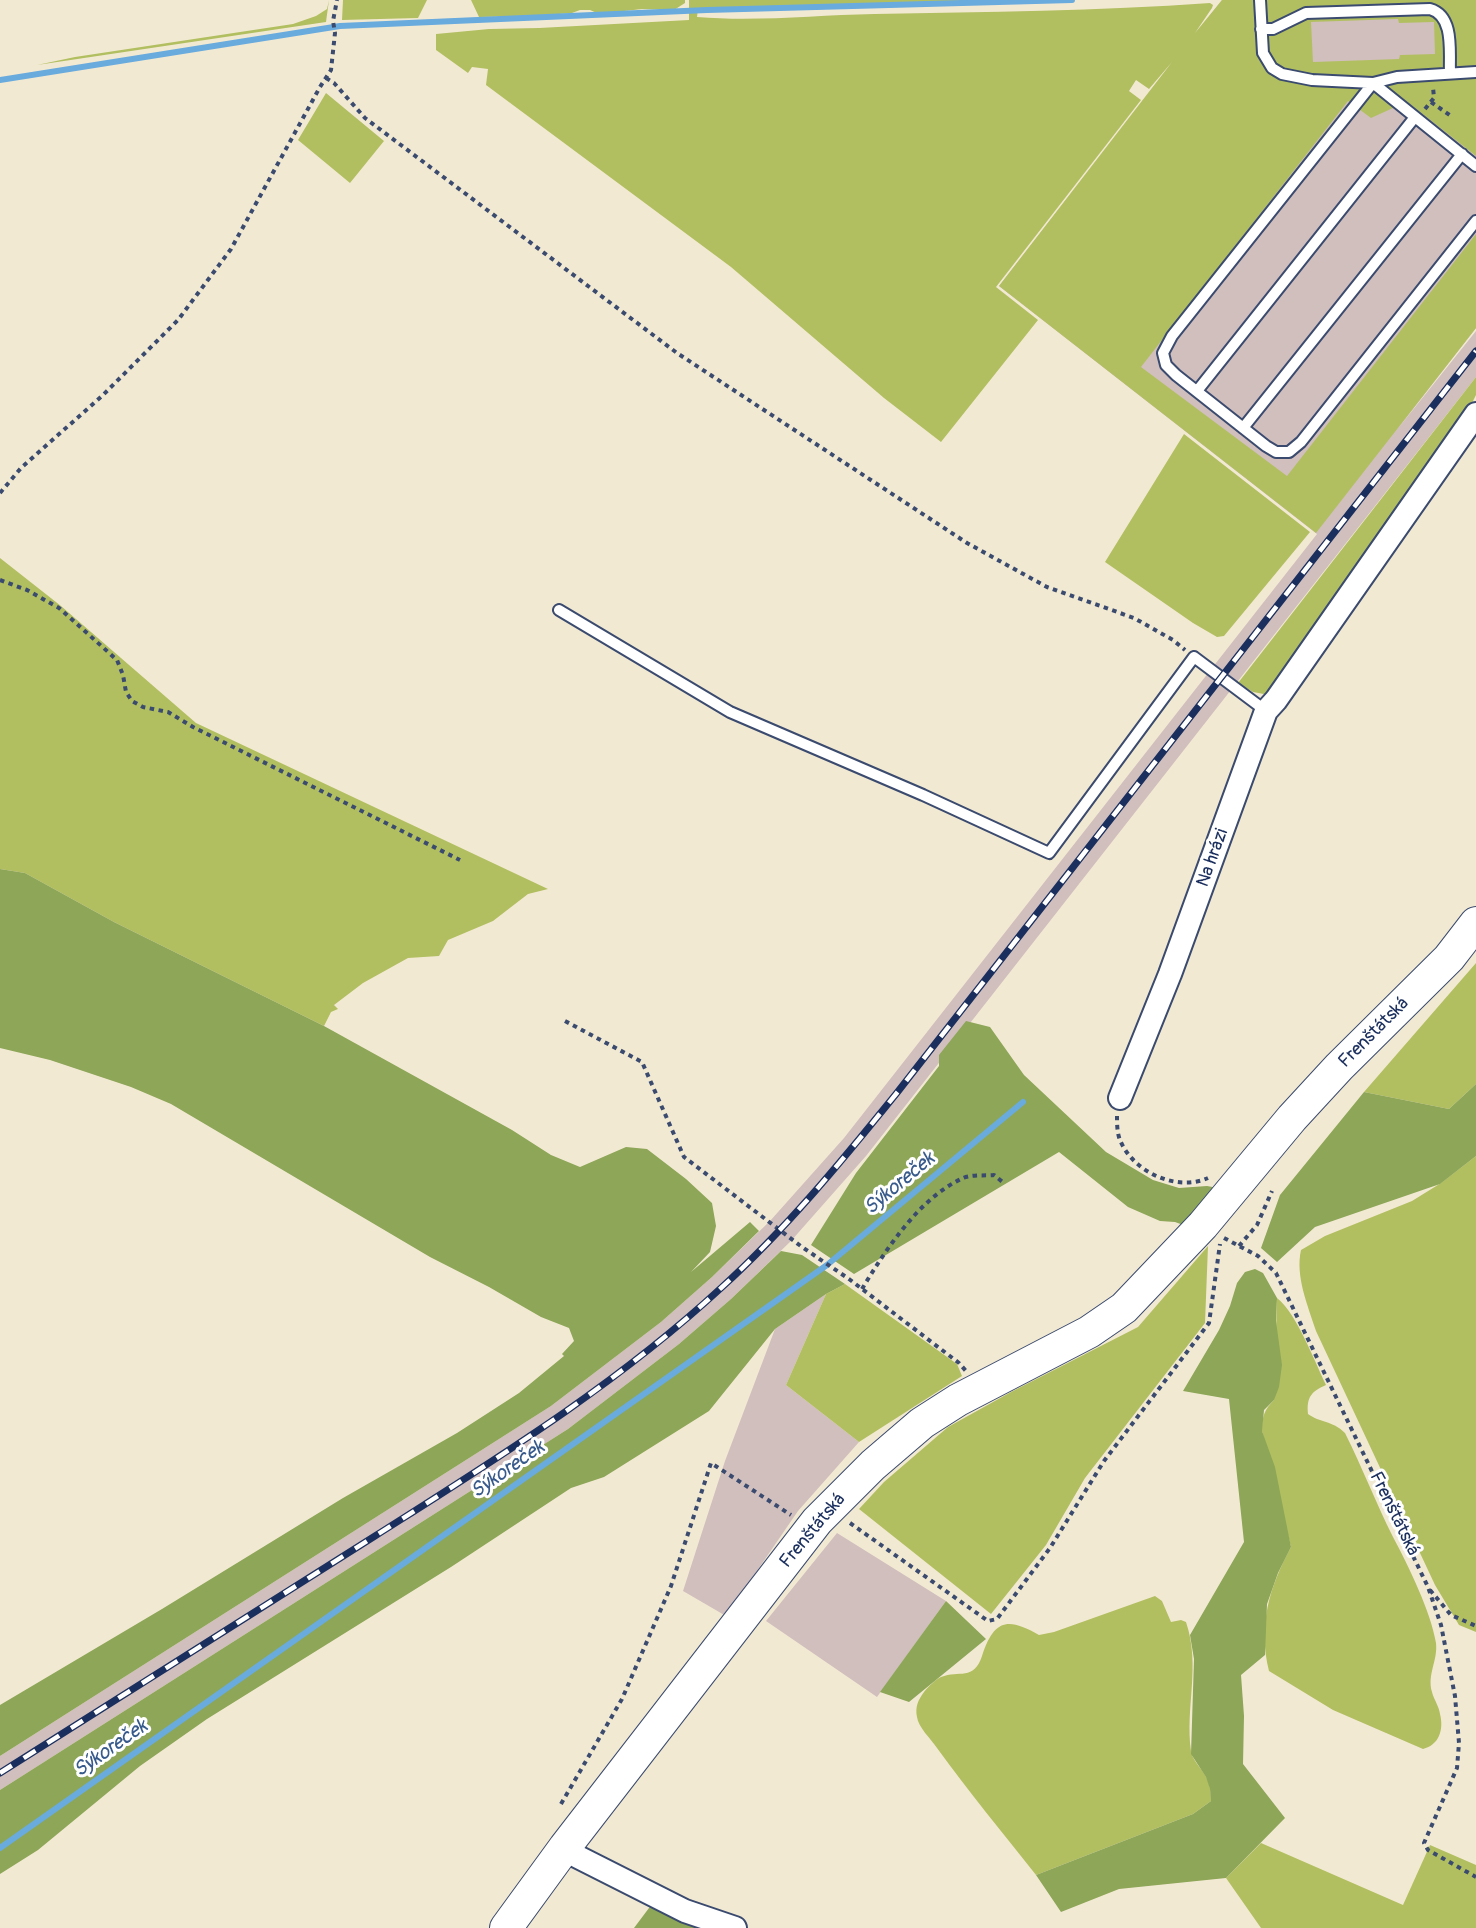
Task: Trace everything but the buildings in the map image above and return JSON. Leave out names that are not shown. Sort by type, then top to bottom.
[{"type":"main road","name":"Frenštátská","points":[[506,1928],[565,1847],[821,1518],[873,1465],[922,1423],[1107,1321],[1124,1308],[1153,1279],[1212,1231],[1224,1182],[1300,1109],[1449,958],[1476,924]]},
{"type":"street","name":"Na hrázi","points":[[1120,1098],[1170,974],[1266,711],[1476,414]]},
{"type":"street","points":[[565,1847],[578,1857],[685,1911],[735,1928]]},
{"type":"lane","points":[[1260,2],[1262,48],[1272,68],[1282,75],[1312,80],[1373,82],[1397,77],[1476,72]]},
{"type":"lane","points":[[1261,29],[1273,29],[1306,13],[1430,9],[1438,12],[1447,26],[1450,73]]},
{"type":"lane","points":[[1373,82],[1418,115],[1476,166]]},
{"type":"lane","points":[[1373,82],[1172,336],[1163,353],[1166,364],[1276,452],[1289,452],[1301,442],[1476,221]]},
{"type":"lane","points":[[1197,391],[1418,115]]},
{"type":"lane","points":[[1244,428],[1462,154]]},
{"type":"lane","points":[[559,610],[730,712],[1049,853],[1194,657],[1266,711]]},
{"type":"path","points":[[0,493],[21,468],[103,395],[178,320],[231,249],[332,70],[335,33],[333,21],[337,0]]},
{"type":"path","points":[[1418,115],[1434,98],[1431,75]]},
{"type":"path","points":[[326,78],[334,83],[364,118],[677,353],[967,543],[1047,587],[1134,618],[1173,640],[1194,657]]},
{"type":"path","points":[[1431,102],[1451,116]]},
{"type":"path","points":[[0,580],[27,590],[59,608],[117,660],[123,675],[126,693],[132,701],[143,707],[168,712],[193,727],[460,860]]},
{"type":"path","points":[[565,1021],[642,1062],[684,1157],[959,1362],[968,1372],[978,1391]]},
{"type":"path","points":[[1120,1098],[1116,1118],[1119,1139],[1132,1160],[1146,1172],[1163,1179],[1187,1183],[1206,1180],[1224,1182]]},
{"type":"path","points":[[862,1289],[895,1239],[928,1202],[963,1178],[994,1175],[1005,1184]]},
{"type":"path","points":[[1239,1245],[1257,1225],[1272,1191]]},
{"type":"path","points":[[561,1804],[622,1700],[671,1586],[711,1463],[821,1518],[988,1621],[997,1619],[1050,1548],[1104,1461],[1209,1323],[1212,1231]]},
{"type":"path","name":"Frenštátská","points":[[1212,1231],[1258,1256],[1276,1273],[1428,1587],[1441,1624],[1455,1696],[1459,1743],[1457,1768],[1424,1843],[1428,1850],[1476,1877]]},
{"type":"path","points":[[1428,1587],[1450,1615],[1476,1626]]},
{"type":"shaded area","points":[[1222,0],[1476,0],[1476,328],[1396,431],[1476,331],[1476,377],[866,1156],[791,1241],[731,1299],[679,1344],[568,1429],[0,1790],[0,1756],[551,1406],[661,1322],[712,1277],[770,1221],[844,1138],[1317,534],[999,286]]},
{"type":"shaded area","points":[[826,1294],[786,1385],[859,1442],[798,1511],[726,1616],[683,1591],[725,1461],[775,1329]]},
{"type":"shaded area","points":[[837,1533],[946,1601],[877,1697],[766,1621]]},
{"type":"green space","points":[[329,0],[326,22],[37,65],[75,57],[293,24],[316,16],[327,9]]},
{"type":"green space","points":[[343,0],[427,0],[418,18],[342,20]]},
{"type":"green space","points":[[471,0],[685,0],[685,3],[674,10],[642,9],[599,14],[590,10],[580,10],[572,13],[533,16],[479,17]]},
{"type":"green space","points":[[689,0],[1023,0],[698,9],[697,17],[741,19],[1000,12],[1210,3],[1213,5],[1212,8],[1195,33],[1222,0],[1476,0],[1476,156],[1401,97],[1393,108],[1371,118],[1348,101],[1141,367],[1287,476],[1476,234],[1476,328],[1316,533],[999,286],[1172,62],[1149,89],[1136,80],[1129,91],[1141,100],[996,287],[1038,320],[941,442],[884,398],[731,267],[486,85],[488,69],[472,67],[468,73],[436,50],[436,34],[489,29],[689,20]],"holes":[[[1398,19],[1399,23],[1434,22],[1435,54],[1400,55],[1399,59],[1313,62],[1311,22]]]},
{"type":"green space","points":[[326,93],[384,141],[350,183],[298,140]]},
{"type":"green space","points":[[1476,377],[1476,395],[1455,437],[1269,695],[1253,692],[1238,683]]},
{"type":"green space","points":[[1184,434],[1310,532],[1224,636],[1217,637],[1193,623],[1105,562]]},
{"type":"green space","points":[[0,558],[61,606],[196,723],[548,889],[528,894],[493,921],[448,940],[439,956],[408,958],[363,983],[334,1005],[338,1009],[331,1012],[324,1026],[114,922],[25,873],[0,869]]},
{"type":"green space","points":[[0,869],[25,873],[114,922],[324,1026],[512,1130],[551,1155],[580,1167],[626,1147],[647,1149],[686,1179],[712,1203],[716,1226],[710,1252],[691,1272],[750,1222],[759,1231],[661,1322],[551,1406],[0,1756],[0,1705],[343,1498],[457,1433],[519,1393],[564,1356],[562,1354],[574,1341],[569,1328],[541,1317],[430,1257],[171,1104],[131,1087],[50,1060],[0,1048]]},
{"type":"green space","points":[[1476,963],[1476,1084],[1449,1109],[1364,1092]]},
{"type":"green space","points":[[966,1021],[990,1027],[1024,1075],[1106,1152],[1153,1180],[1179,1188],[1207,1186],[1218,1188],[1186,1226],[1175,1222],[1160,1221],[1128,1207],[1059,1152],[854,1274],[811,1245],[856,1173],[939,1066],[939,1055]]},
{"type":"green space","points":[[1476,1084],[1476,1156],[1440,1184],[1315,1227],[1277,1262],[1261,1248],[1280,1195],[1364,1092],[1449,1109]]},
{"type":"green space","points":[[1476,1156],[1476,1632],[1459,1625],[1435,1585],[1316,1331],[1303,1291],[1300,1260],[1301,1250],[1325,1236],[1412,1201],[1441,1183]]},
{"type":"green space","points":[[1208,1246],[1205,1323],[1085,1478],[1046,1545],[991,1614],[859,1509],[884,1482],[948,1427],[1138,1327]]},
{"type":"green space","points":[[781,1251],[802,1255],[845,1284],[826,1294],[775,1329],[709,1411],[604,1477],[571,1488],[451,1567],[207,1719],[140,1766],[38,1850],[0,1874],[0,1790],[568,1429],[679,1344]]},
{"type":"green space","points":[[1255,1269],[1263,1273],[1277,1298],[1276,1321],[1282,1365],[1279,1387],[1274,1400],[1264,1410],[1262,1431],[1275,1467],[1291,1547],[1278,1573],[1267,1604],[1265,1655],[1241,1675],[1244,1716],[1243,1764],[1285,1818],[1226,1878],[1119,1889],[1061,1912],[1036,1875],[1193,1814],[1211,1801],[1206,1777],[1191,1754],[1194,1659],[1190,1635],[1244,1542],[1229,1399],[1183,1391],[1219,1330],[1237,1283],[1245,1272]]},
{"type":"green space","points":[[845,1284],[957,1364],[962,1376],[859,1442],[786,1385],[826,1294]]},
{"type":"green space","points":[[1277,1298],[1298,1326],[1326,1385],[1311,1395],[1308,1414],[1345,1433],[1412,1575],[1429,1617],[1436,1643],[1431,1685],[1441,1720],[1441,1731],[1433,1744],[1423,1749],[1333,1710],[1269,1671],[1265,1622],[1271,1592],[1291,1547],[1262,1431],[1264,1414],[1274,1400]]},
{"type":"green space","points":[[1155,1596],[1162,1601],[1171,1622],[1181,1620],[1186,1622],[1193,1671],[1190,1718],[1191,1751],[1208,1781],[1211,1801],[1193,1814],[1036,1875],[922,1729],[916,1713],[919,1701],[932,1683],[939,1678],[975,1669],[992,1635],[997,1628],[1003,1625],[1019,1625],[1039,1635],[1054,1632]]},
{"type":"green space","points":[[946,1601],[986,1639],[909,1702],[880,1692]]},
{"type":"green space","points":[[1261,1843],[1403,1905],[1430,1845],[1476,1865],[1476,1928],[1261,1928],[1226,1878]]},
{"type":"green space","points":[[652,1904],[716,1928],[634,1928]]},
{"type":"waterway","points":[[0,80],[340,26],[707,10],[1072,0]]},
{"type":"waterway","name":"Sýkoreček","points":[[0,1848],[827,1265],[1023,1102]]},
{"type":"railway","points":[[0,1773],[554,1420],[640,1357],[745,1266],[812,1194],[896,1094],[1476,351]]}]
